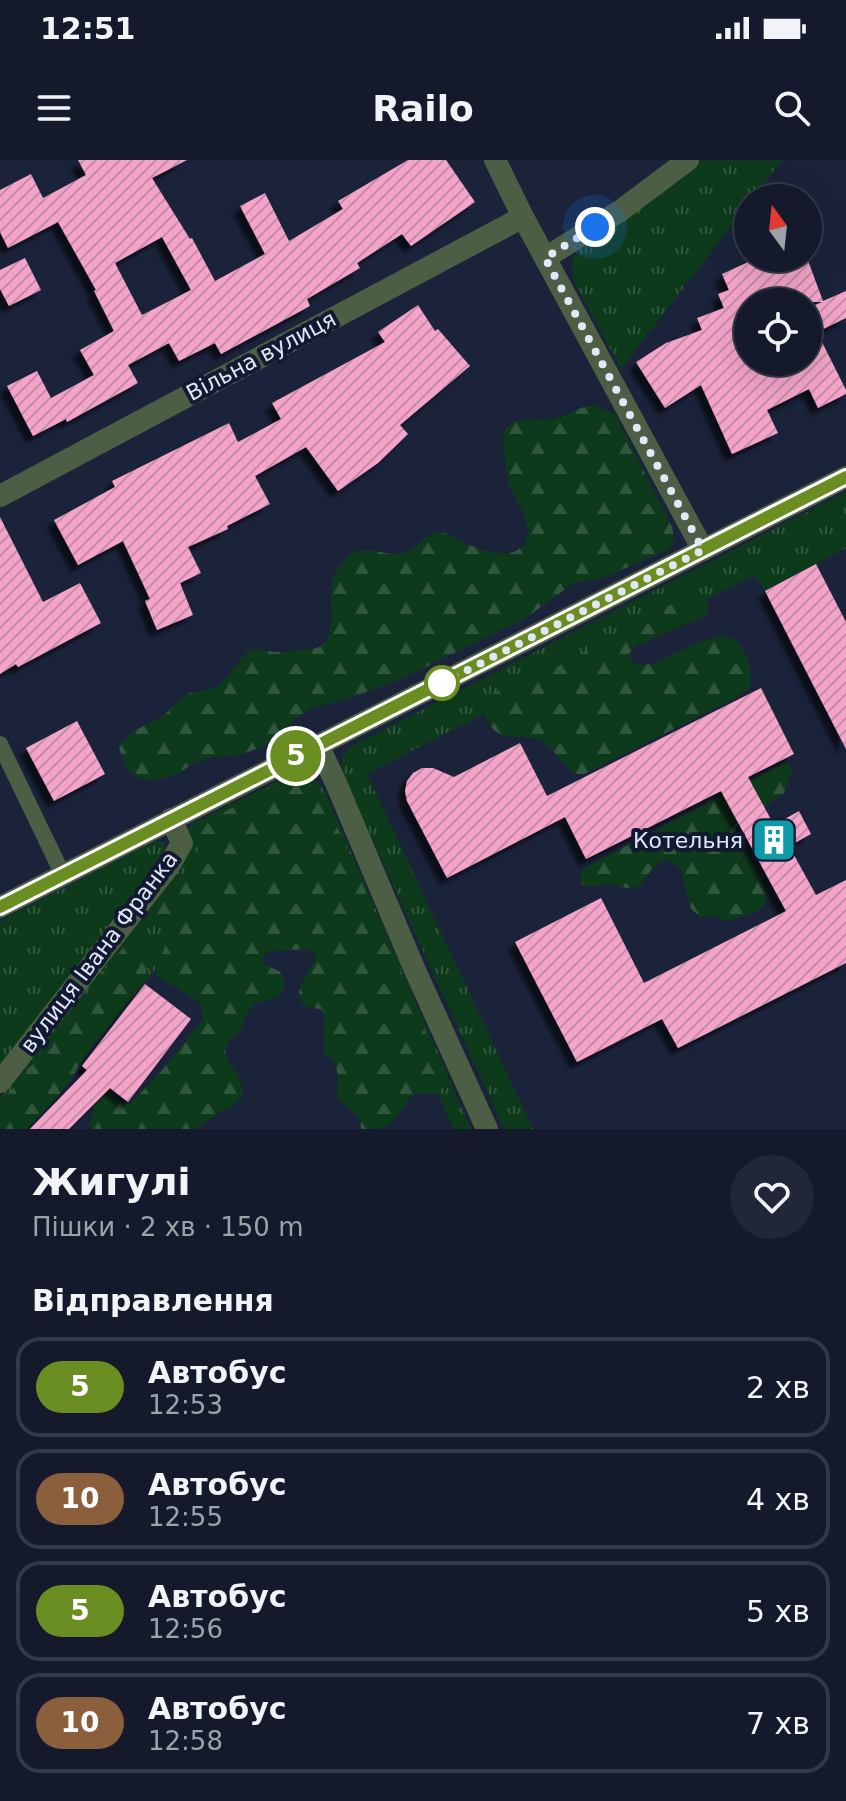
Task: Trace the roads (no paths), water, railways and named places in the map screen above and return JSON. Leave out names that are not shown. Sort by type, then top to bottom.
[{"type":"street","points":[[495,160],[703,550]]},
{"type":"street","points":[[545,258],[620,211],[688,160]]},
{"type":"street","name":"Вільна вулиця","points":[[0,496],[523,217]]},
{"type":"street","points":[[0,907],[846,477]]},
{"type":"street","points":[[318,745],[487,1129]]},
{"type":"street","name":"вулиця Івана Франка","points":[[0,1082],[169,866],[182,843],[171,819]]},
{"type":"lane","points":[[0,744],[63,875]]},
{"type":"place","name":"Котельня","points":[[774,840]]}]
